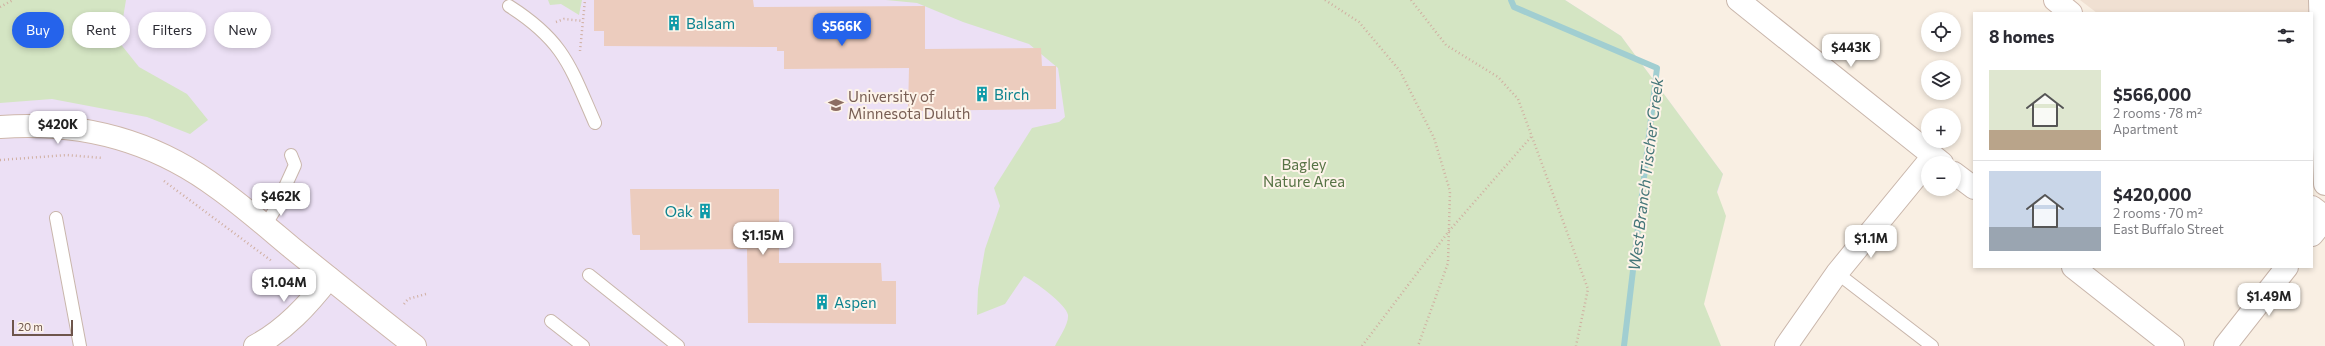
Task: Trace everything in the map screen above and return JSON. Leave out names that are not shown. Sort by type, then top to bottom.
[{"type":"street","points":[[1738,0],[1933,156]]},
{"type":"street","points":[[2055,0],[2071,12]]},
{"type":"street","points":[[2320,0],[2325,184]]},
{"type":"street","points":[[0,127],[19,126],[87,130],[119,136],[170,157],[219,188],[264,226],[416,346]]},
{"type":"street","points":[[1961,178],[1973,187]]},
{"type":"street","points":[[1786,346],[1837,273],[1921,179]]},
{"type":"street","points":[[2313,208],[2325,218],[2313,235]]},
{"type":"street","points":[[2074,268],[2173,346]]},
{"type":"street","points":[[2225,346],[2286,268]]},
{"type":"street","points":[[255,346],[268,339],[291,320],[329,278]]},
{"type":"lane","points":[[508,6],[530,20],[556,44],[568,61],[595,123]]},
{"type":"lane","points":[[264,226],[274,211],[295,165],[291,155]]},
{"type":"lane","points":[[56,218],[80,346]]},
{"type":"lane","points":[[1837,273],[1932,346]]},
{"type":"lane","points":[[589,275],[678,346]]},
{"type":"lane","points":[[550,321],[583,346]]},
{"type":"path","points":[[0,7],[13,0]]},
{"type":"path","points":[[582,59],[580,52],[585,0]]},
{"type":"path","points":[[1325,0],[1359,22],[1400,71],[1434,138],[1450,191],[1448,263],[1418,346]]},
{"type":"path","points":[[1411,0],[1446,45],[1498,77],[1518,99],[1588,288],[1576,346]]},
{"type":"path","points":[[553,23],[564,19],[583,21]]},
{"type":"path","points":[[1362,346],[1449,231],[1532,137]]},
{"type":"path","points":[[0,160],[67,155],[110,159]]},
{"type":"path","points":[[157,177],[278,266]]},
{"type":"path","points":[[404,304],[408,299],[426,294]]},
{"type":"shaded area","name":"University of Minnesota Duluth","points":[[0,0],[1565,0],[1621,36],[1723,174],[1670,346],[0,346]]},
{"type":"shaded area","points":[[2080,0],[2325,0],[2325,195],[2313,185],[2313,12],[2096,12]]},
{"type":"green space","points":[[0,0],[126,0],[124,12],[72,12],[72,48],[124,48],[139,67],[187,94],[208,120],[190,134],[147,117],[52,99],[0,103]]},
{"type":"green space","points":[[548,0],[582,0],[579,15],[561,4],[550,5]]},
{"type":"green space","name":"Bagley Nature Area","points":[[886,0],[1565,0],[1621,36],[1723,174],[1717,192],[1726,216],[1704,304],[1721,346],[1055,346],[1067,323],[1068,315],[1056,299],[1035,282],[1024,276],[1005,304],[977,315],[978,289],[985,249],[1000,206],[994,188],[1032,128],[1059,122],[1065,117],[1058,68],[1029,44],[963,22],[917,3]]},
{"type":"building","points":[[594,0],[753,0],[754,7],[925,6],[925,49],[1041,48],[1042,66],[1056,66],[1056,109],[908,111],[909,68],[784,69],[784,51],[777,51],[777,47],[604,46],[604,31],[594,31]]},
{"type":"building","points":[[630,189],[779,189],[779,263],[881,263],[882,281],[896,281],[896,324],[748,323],[747,249],[640,250],[640,235],[633,235],[632,233]]},
{"type":"waterway","name":"West Branch Tischer Creek","points":[[1511,0],[1514,7],[1657,68],[1624,346]]},
{"type":"place","name":"Balsam","points":[[674,23]]},
{"type":"place","name":"Birch","points":[[982,94]]},
{"type":"place","name":"University of Minnesota Duluth","points":[[836,105]]},
{"type":"place","name":"Oak","points":[[705,211]]},
{"type":"place","name":"Aspen","points":[[822,302]]}]
